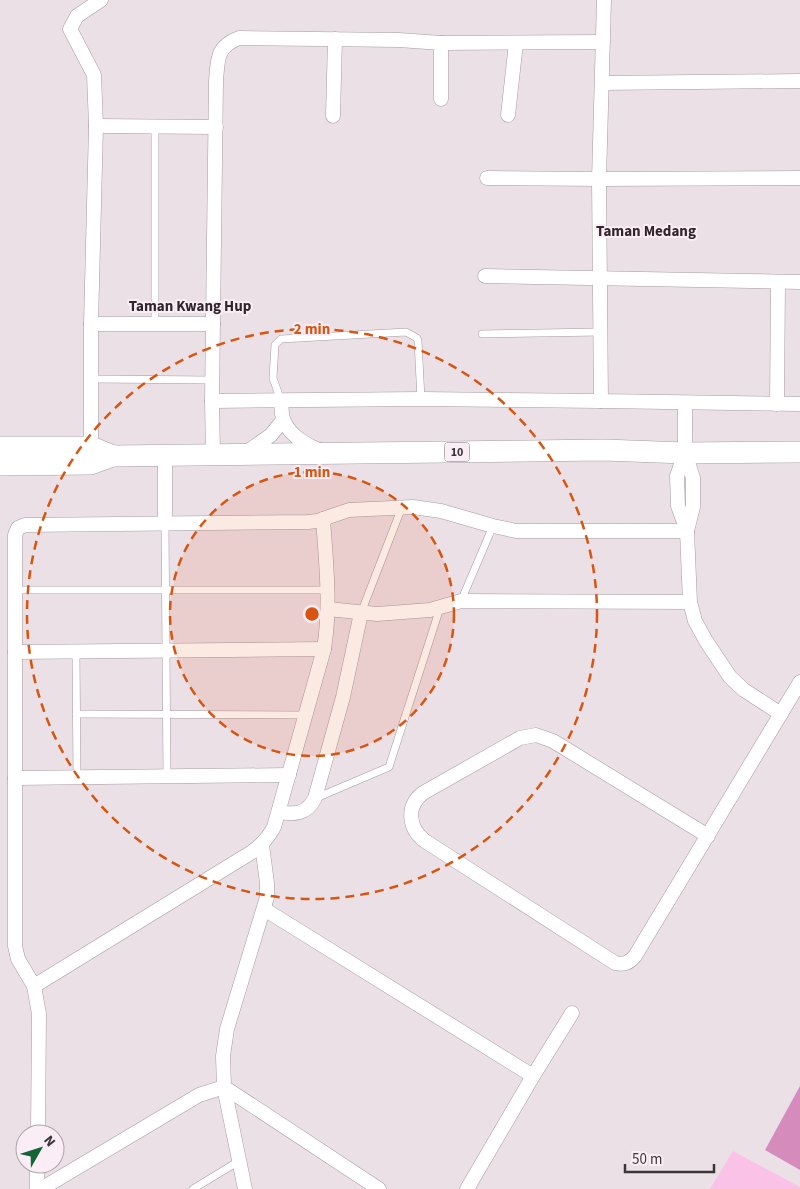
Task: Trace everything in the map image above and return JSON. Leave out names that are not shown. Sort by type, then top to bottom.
[{"type":"main road","name":"10","points":[[0,447],[113,456],[604,450],[685,453],[800,452]]},
{"type":"main road","name":"10","points":[[0,465],[91,455]]},
{"type":"street","points":[[91,455],[91,324],[96,126],[94,75],[70,29],[78,16],[101,0]]},
{"type":"street","points":[[601,401],[599,179],[604,0]]},
{"type":"street","points":[[213,454],[212,380],[216,81],[218,58],[222,49],[229,42],[240,38],[418,40],[441,43],[603,42]]},
{"type":"street","points":[[332,116],[335,39]]},
{"type":"street","points":[[508,115],[516,42]]},
{"type":"street","points":[[441,43],[441,99]]},
{"type":"street","points":[[602,83],[800,81]]},
{"type":"street","points":[[96,126],[216,127]]},
{"type":"street","points":[[487,178],[800,178]]},
{"type":"street","points":[[485,276],[800,282]]},
{"type":"street","points":[[777,404],[778,282]]},
{"type":"street","points":[[91,324],[213,324]]},
{"type":"street","points":[[212,401],[421,398],[800,404]]},
{"type":"street","points":[[281,401],[283,420],[294,434],[304,442],[326,453]]},
{"type":"street","points":[[685,403],[685,453],[677,476],[678,506],[687,531],[690,602],[695,622],[730,678],[744,690],[781,714]]},
{"type":"street","points":[[244,454],[271,435],[283,420]]},
{"type":"street","points":[[165,455],[165,524]]},
{"type":"street","points":[[38,1124],[39,1014],[34,986],[18,959],[15,946],[15,531],[21,526],[308,522],[348,510],[402,507],[433,509],[516,531],[687,531]]},
{"type":"street","points":[[34,986],[262,845],[269,837],[279,812],[324,650],[328,590],[323,519]]},
{"type":"street","points":[[328,608],[376,614],[430,610],[461,601],[690,602]]},
{"type":"street","points":[[279,812],[298,814],[308,808],[315,798],[343,697],[361,613]]},
{"type":"street","points":[[15,652],[324,650]]},
{"type":"street","points":[[708,836],[553,741],[536,735],[520,738],[423,792],[413,803],[411,810],[412,824],[420,838],[424,841],[615,963],[626,963],[635,956],[708,836],[800,682]]},
{"type":"street","points":[[15,778],[289,775]]},
{"type":"street","points":[[245,1189],[224,1086],[223,1056],[227,1029],[264,908],[267,883],[262,845]]},
{"type":"street","points":[[264,908],[533,1076]]},
{"type":"street","points":[[467,1189],[572,1013]]},
{"type":"street","points":[[38,1174],[39,1189],[58,1185],[199,1095],[224,1086]]},
{"type":"street","points":[[224,1086],[378,1189]]},
{"type":"lane","points":[[155,127],[155,324]]},
{"type":"lane","points":[[281,401],[274,378],[275,345],[281,339],[406,332],[417,338],[418,341],[421,398]]},
{"type":"lane","points":[[482,334],[601,332]]},
{"type":"lane","points":[[92,379],[212,380]]},
{"type":"lane","points":[[361,613],[402,507]]},
{"type":"lane","points":[[165,524],[167,776]]},
{"type":"lane","points":[[461,601],[493,526]]},
{"type":"lane","points":[[15,590],[328,590]]},
{"type":"lane","points":[[315,798],[389,767],[440,607]]},
{"type":"lane","points":[[76,652],[77,777]]},
{"type":"lane","points":[[76,714],[306,715]]},
{"type":"lane","points":[[193,1189],[239,1161]]},
{"type":"shaded area","points":[[800,1086],[800,1170],[765,1150]]},
{"type":"shaded area","points":[[733,1151],[800,1187],[800,1189],[710,1189]]},
{"type":"district","name":"Taman Medang","points":[[646,231]]},
{"type":"district","name":"Taman Kwang Hup","points":[[190,306]]}]
